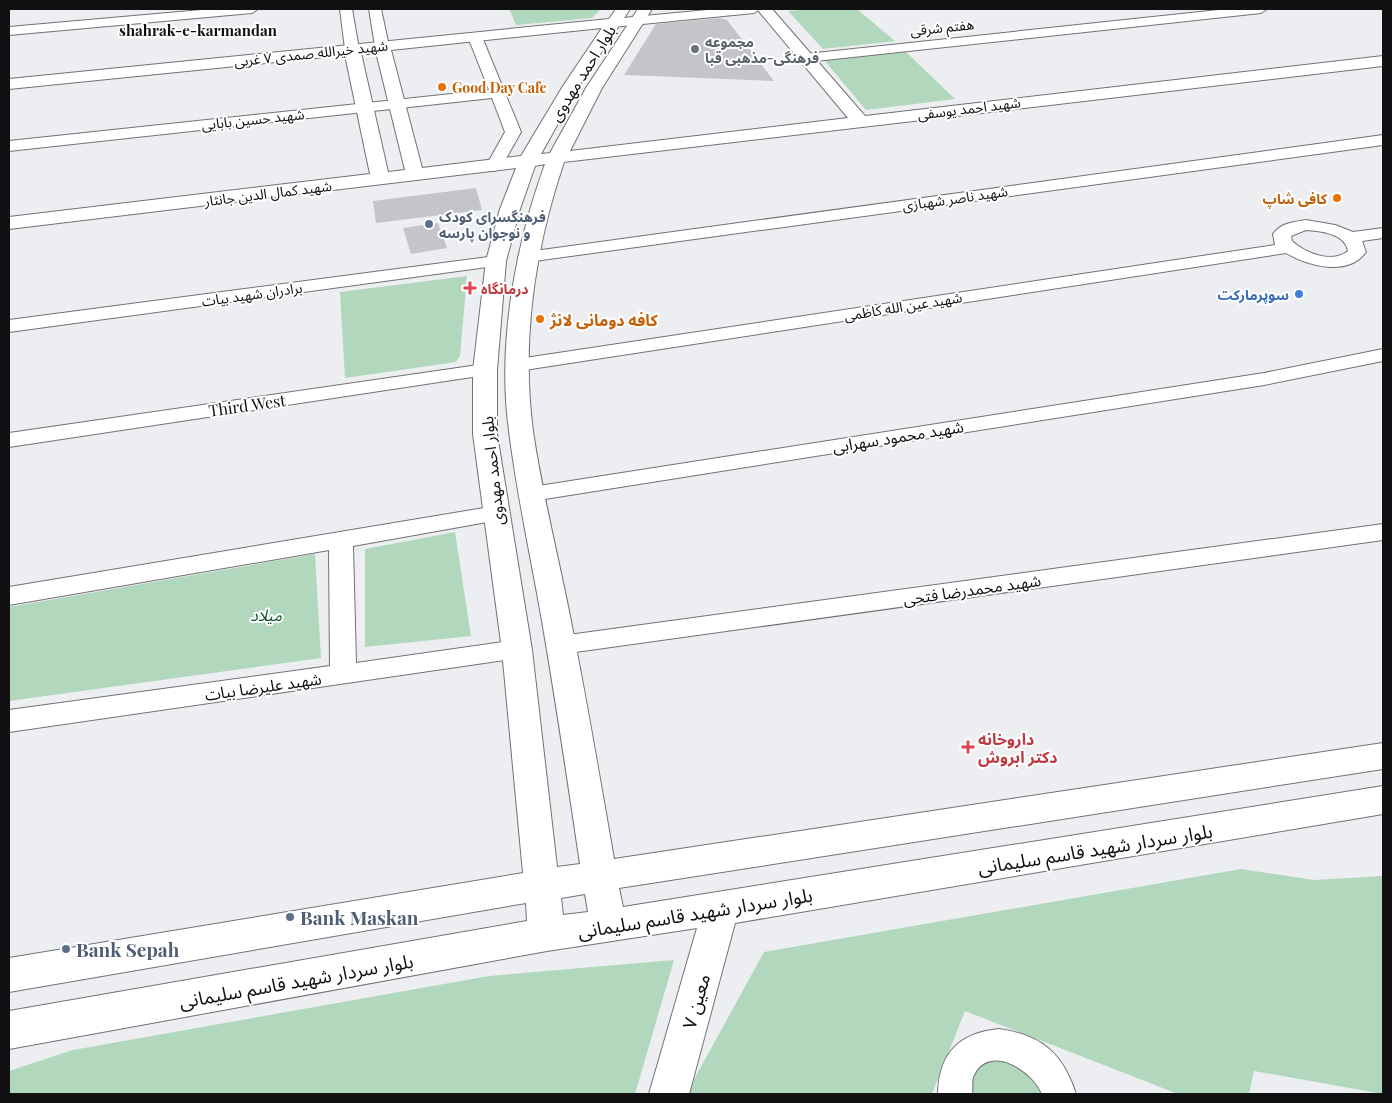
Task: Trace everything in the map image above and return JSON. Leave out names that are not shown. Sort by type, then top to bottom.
[{"type":"main road","points":[[764,9],[859,120]]},
{"type":"main road","name":"شهید خیرالله صمدی ۷ غربی","points":[[9,84],[475,37],[629,15]]},
{"type":"main road","name":"بلوار احمد مهدوی","points":[[608,926],[560,644],[532,494],[522,430],[518,365],[527,257],[538,210],[556,159],[594,88],[629,15]]},
{"type":"main road","name":"بلوار احمد مهدوی","points":[[547,934],[517,650],[485,434],[485,370],[489,313],[496,261],[510,209],[527,162],[571,86],[629,15]]},
{"type":"main road","points":[[382,46],[415,176]]},
{"type":"main road","points":[[352,49],[380,180]]},
{"type":"main road","name":"شهید احمد یوسفی","points":[[527,162],[859,120],[1383,61]]},
{"type":"main road","name":"شهید کمال الدین جانثار","points":[[9,223],[527,162]]},
{"type":"main road","points":[[485,370],[518,365]]},
{"type":"main road","points":[[9,975],[598,876],[1383,756]]},
{"type":"main road","name":"بلوار سردار شهید قاسم سلیمانی","points":[[9,1030],[547,934],[721,909],[1383,800]]},
{"type":"main road","name":"معین ۷","points":[[669,1094],[721,909]]},
{"type":"main road","points":[[9,1045],[49,1022]]},
{"type":"street","points":[[9,31],[252,9]]},
{"type":"street","points":[[346,9],[352,49]]},
{"type":"street","points":[[375,9],[382,46]]},
{"type":"street","points":[[629,15],[754,9]]},
{"type":"street","name":"هفتم شرقی","points":[[806,58],[1261,9]]},
{"type":"street","points":[[475,37],[513,132],[494,166]]},
{"type":"street","name":"شهید حسین بابایی","points":[[9,146],[497,93]]},
{"type":"street","name":"شهید ناصر شهبازی","points":[[527,257],[1383,140]]},
{"type":"street","points":[[1297,226],[1325,228],[1350,238],[1355,243],[1357,252],[1349,259],[1342,261],[1312,259],[1288,248],[1281,238],[1282,234],[1290,228],[1297,226]]},
{"type":"street","points":[[1350,238],[1383,233]]},
{"type":"street","name":"شهید عین الله کاظمی","points":[[518,365],[1288,248]]},
{"type":"street","name":"برادران شهید بیات","points":[[9,326],[496,261]]},
{"type":"street","name":"شهید محمود سهرابی","points":[[532,494],[1264,379],[1383,354]]},
{"type":"street","name":"شهید محمود سهرابی","points":[[1264,379],[1383,369]]},
{"type":"street","name":"Third West","points":[[9,440],[485,370]]},
{"type":"street","points":[[9,596],[496,514]]},
{"type":"street","name":"شهید محمدرضا فتحی","points":[[560,644],[1383,532]]},
{"type":"street","points":[[341,540],[343,675]]},
{"type":"street","name":"شهید علیرضا بیات","points":[[9,721],[517,650]]},
{"type":"street","points":[[956,1094],[954,1084],[958,1070],[966,1057],[978,1048],[992,1044],[1010,1045],[1027,1052],[1042,1064],[1054,1079],[1059,1094]]},
{"type":"green space","points":[[509,9],[601,9],[592,18],[516,25]]},
{"type":"green space","points":[[857,9],[895,41],[823,49],[788,11]]},
{"type":"green space","points":[[906,52],[955,99],[866,110],[824,60]]},
{"type":"green space","points":[[467,276],[460,356],[456,362],[345,378],[340,292]]},
{"type":"green space","points":[[455,532],[471,636],[365,647],[365,549]]},
{"type":"green space","name":"میلاد","points":[[315,554],[321,658],[9,701],[9,607]]},
{"type":"green space","points":[[1241,869],[1314,880],[1383,876],[1383,1094],[1254,1071],[1249,1094],[1178,1094],[965,1011],[932,1094],[686,1094],[764,952]]},
{"type":"green space","points":[[674,960],[635,1094],[9,1094],[9,1071],[73,1050],[489,976]]},
{"type":"green space","points":[[1000,1055],[1041,1083],[1044,1094],[971,1094],[971,1078],[976,1067]]},
{"type":"building","name":"مجموعه فرهنگی-مذهبی قبا","points":[[720,18],[727,20],[774,81],[624,75],[656,24]]},
{"type":"building","points":[[476,188],[482,210],[376,223],[373,201]]},
{"type":"building","points":[[438,223],[447,248],[411,254],[403,228]]},
{"type":"place","name":"مجموعه فرهنگی-مذهبی قبا","points":[[695,49]]},
{"type":"place","name":"Good Day Cafe","points":[[442,87]]},
{"type":"place","name":"کافی شاپ","points":[[1337,198]]},
{"type":"place","name":"فرهنگسرای کودک و نوجوان پارسه","points":[[429,224]]},
{"type":"place","name":"درمانگاه","points":[[470,288]]},
{"type":"place","name":"سوپرمارکت","points":[[1299,294]]},
{"type":"place","name":"کافه دومانی لانژ","points":[[540,319]]},
{"type":"place","name":"داروخانه دکتر ابروش","points":[[968,747]]},
{"type":"place","name":"Bank Maskan","points":[[290,917]]},
{"type":"place","name":"Bank Sepah","points":[[66,949]]},
{"type":"district","name":"shahrak-e-karmandan","points":[[198,30]]}]
